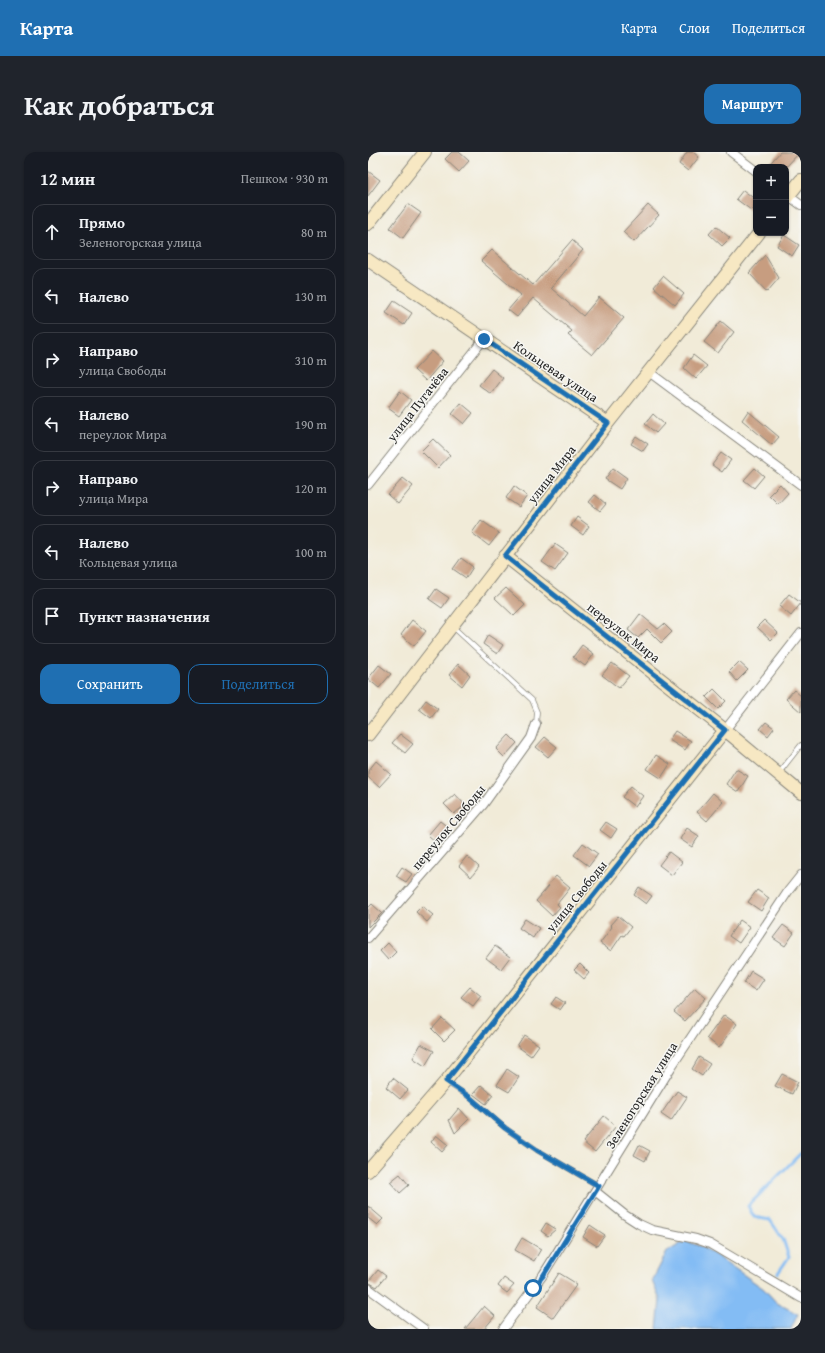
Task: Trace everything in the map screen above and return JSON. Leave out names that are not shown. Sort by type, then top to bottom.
[{"type":"street","points":[[368,224],[425,152]]},
{"type":"street","points":[[731,152],[753,169]]},
{"type":"street","points":[[789,194],[801,180]]},
{"type":"street","points":[[789,197],[801,205]]},
{"type":"street","name":"улица Мира","points":[[368,735],[608,423],[757,236]]},
{"type":"street","name":"Кольцевая улица","points":[[368,260],[608,423]]},
{"type":"street","name":"улица Пугачёва","points":[[368,485],[484,339]]},
{"type":"street","points":[[649,372],[801,485]]},
{"type":"street","name":"переулок Мира","points":[[505,556],[801,792]]},
{"type":"street","name":"улица Свободы","points":[[368,1172],[446,1081],[801,633]]},
{"type":"street","name":"переулок Свободы","points":[[368,938],[483,805],[531,738],[536,724]]},
{"type":"street","name":"Зеленогорская улица","points":[[503,1329],[543,1276],[672,1066],[801,875]]},
{"type":"street","points":[[597,1188],[625,1215],[639,1224],[652,1230],[696,1239],[710,1244],[801,1298]]},
{"type":"street","points":[[368,1288],[424,1329]]},
{"type":"lane","points":[[452,626],[532,700],[537,712],[536,724]]},
{"type":"lane","points":[[778,774],[801,745]]},
{"type":"lane","points":[[446,1081],[468,1096],[505,1128],[597,1188]]},
{"type":"water","points":[[685,1241],[700,1246],[717,1256],[764,1289],[777,1303],[798,1314],[791,1329],[657,1329],[660,1300],[652,1281],[667,1252]]},
{"type":"building","points":[[452,152],[459,152],[469,161],[459,172],[445,159]]},
{"type":"building","points":[[687,152],[693,152],[699,157],[688,171],[679,164]]},
{"type":"building","points":[[780,152],[800,152],[789,164],[770,164]]},
{"type":"building","points":[[368,171],[380,180],[368,196]]},
{"type":"building","points":[[743,190],[753,198],[753,207],[751,210],[736,199]]},
{"type":"building","points":[[408,204],[421,213],[403,238],[390,228]]},
{"type":"building","points":[[648,205],[659,215],[634,242],[623,232]]},
{"type":"building","points":[[716,226],[730,238],[722,246],[709,234]]},
{"type":"building","points":[[783,236],[799,245],[792,256],[777,246]]},
{"type":"building","points":[[572,240],[583,250],[551,288],[583,316],[599,297],[624,318],[592,355],[568,335],[572,331],[533,298],[517,317],[508,310],[521,295],[481,261],[492,250],[533,285]]},
{"type":"building","points":[[765,255],[779,278],[767,292],[749,273]]},
{"type":"building","points":[[663,276],[684,294],[675,305],[654,287]]},
{"type":"building","points":[[394,301],[412,313],[404,325],[386,313]]},
{"type":"building","points":[[721,321],[734,332],[718,353],[704,342]]},
{"type":"building","points":[[432,351],[443,361],[426,381],[414,370]]},
{"type":"building","points":[[693,355],[707,366],[696,379],[684,368]]},
{"type":"building","points":[[492,369],[503,378],[491,394],[479,385]]},
{"type":"building","points":[[400,391],[411,400],[399,416],[388,408]]},
{"type":"building","points":[[461,403],[473,413],[464,424],[452,414]]},
{"type":"building","points":[[748,411],[779,437],[772,445],[742,420]]},
{"type":"building","points":[[653,414],[664,424],[656,433],[645,424]]},
{"type":"building","points":[[636,436],[648,444],[643,451],[631,444]]},
{"type":"building","points":[[433,439],[450,455],[438,468],[421,451]]},
{"type":"building","points":[[721,453],[731,460],[722,472],[712,465]]},
{"type":"building","points":[[613,468],[627,478],[620,489],[605,479]]},
{"type":"building","points":[[755,468],[764,476],[754,488],[744,480]]},
{"type":"building","points":[[403,478],[413,486],[398,504],[388,495]]},
{"type":"building","points":[[780,484],[788,493],[778,504],[769,495]]},
{"type":"building","points":[[514,486],[527,496],[519,507],[506,498]]},
{"type":"building","points":[[595,495],[606,504],[600,511],[589,502]]},
{"type":"building","points":[[577,517],[589,526],[583,535],[571,526]]},
{"type":"building","points":[[481,520],[499,533],[489,546],[472,533]]},
{"type":"building","points":[[555,544],[568,553],[555,571],[542,562]]},
{"type":"building","points":[[461,558],[473,567],[466,578],[453,569]]},
{"type":"building","points":[[506,588],[525,605],[514,616],[495,598]]},
{"type":"building","points":[[436,589],[449,598],[442,608],[429,599]]},
{"type":"building","points":[[789,594],[801,603],[791,616],[779,606]]},
{"type":"building","points":[[640,614],[658,629],[664,624],[672,632],[661,643],[647,629],[638,638],[628,630]]},
{"type":"building","points":[[412,620],[426,631],[414,646],[401,635]]},
{"type":"building","points":[[764,620],[778,633],[771,640],[757,627]]},
{"type":"building","points":[[488,635],[503,645],[497,654],[483,644]]},
{"type":"building","points":[[582,645],[594,654],[585,666],[573,657]]},
{"type":"building","points":[[739,662],[748,670],[737,681],[729,672]]},
{"type":"building","points":[[612,663],[629,676],[619,688],[602,675]]},
{"type":"building","points":[[458,664],[470,675],[462,686],[449,675]]},
{"type":"building","points":[[379,665],[391,674],[379,688],[368,679]]},
{"type":"building","points":[[714,689],[726,701],[718,709],[706,697]]},
{"type":"building","points":[[794,690],[801,696],[801,712],[786,699]]},
{"type":"building","points":[[426,700],[438,709],[431,718],[419,709]]},
{"type":"building","points":[[766,722],[774,728],[768,736],[760,729]]},
{"type":"building","points":[[675,731],[691,741],[685,750],[669,740]]},
{"type":"building","points":[[400,734],[413,744],[405,753],[392,743]]},
{"type":"building","points":[[509,735],[517,743],[504,757],[496,749]]},
{"type":"building","points":[[545,737],[557,747],[548,757],[536,747]]},
{"type":"building","points":[[656,755],[670,764],[661,778],[647,769]]},
{"type":"building","points":[[376,761],[391,774],[379,787],[368,777],[368,771]]},
{"type":"building","points":[[736,769],[748,776],[738,792],[726,784]]},
{"type":"building","points":[[631,786],[643,796],[635,807],[622,797]]},
{"type":"building","points":[[713,793],[723,802],[707,821],[697,812]]},
{"type":"building","points":[[455,794],[465,805],[454,814],[444,804]]},
{"type":"building","points":[[440,821],[449,828],[437,843],[428,835]]},
{"type":"building","points":[[606,822],[617,829],[611,838],[600,830]]},
{"type":"building","points":[[687,828],[699,836],[692,847],[680,839]]},
{"type":"building","points":[[583,843],[598,854],[589,866],[574,855]]},
{"type":"building","points":[[669,852],[682,862],[672,875],[659,865]]},
{"type":"building","points":[[467,856],[479,867],[471,877],[459,866]]},
{"type":"building","points":[[402,867],[412,874],[406,882],[396,876]]},
{"type":"building","points":[[556,876],[570,888],[557,904],[560,907],[552,916],[536,901]]},
{"type":"building","points":[[639,887],[652,896],[646,904],[634,895]]},
{"type":"building","points":[[757,890],[769,898],[761,911],[748,902]]},
{"type":"building","points":[[372,904],[382,913],[368,927],[368,908]]},
{"type":"building","points":[[422,906],[433,915],[427,922],[416,912]]},
{"type":"building","points":[[618,916],[631,927],[624,936],[622,935],[611,951],[600,943],[612,927],[610,925]]},
{"type":"building","points":[[525,919],[539,928],[533,938],[519,928]]},
{"type":"building","points":[[740,920],[750,927],[739,943],[729,936]]},
{"type":"building","points":[[783,925],[794,933],[785,946],[773,938]]},
{"type":"building","points":[[388,943],[396,952],[388,960],[380,951]]},
{"type":"building","points":[[495,946],[510,957],[501,969],[486,958]]},
{"type":"building","points":[[580,964],[589,973],[584,979],[574,970]]},
{"type":"building","points":[[751,971],[764,979],[756,991],[744,983]]},
{"type":"building","points":[[470,987],[481,996],[473,1006],[461,997]]},
{"type":"building","points":[[695,988],[706,998],[685,1021],[674,1012]]},
{"type":"building","points":[[556,997],[565,1003],[560,1010],[551,1004]]},
{"type":"building","points":[[724,1015],[737,1024],[719,1048],[707,1038]]},
{"type":"building","points":[[442,1018],[455,1030],[444,1041],[432,1029]]},
{"type":"building","points":[[524,1035],[539,1045],[531,1056],[517,1046]]},
{"type":"building","points":[[421,1044],[434,1051],[425,1066],[413,1058]]},
{"type":"building","points":[[699,1057],[710,1064],[702,1076],[692,1069]]},
{"type":"building","points":[[507,1069],[519,1077],[509,1092],[497,1085]]},
{"type":"building","points":[[782,1074],[798,1082],[792,1094],[775,1086]]},
{"type":"building","points":[[393,1078],[408,1090],[400,1099],[386,1087]]},
{"type":"building","points":[[481,1085],[493,1095],[486,1104],[473,1094]]},
{"type":"building","points":[[677,1091],[687,1097],[671,1121],[661,1114]]},
{"type":"building","points":[[459,1108],[469,1119],[455,1133],[449,1120]]},
{"type":"building","points":[[604,1116],[616,1126],[595,1152],[583,1142]]},
{"type":"building","points":[[436,1135],[448,1145],[442,1152],[431,1142]]},
{"type":"building","points":[[639,1145],[650,1151],[645,1161],[634,1155]]},
{"type":"building","points":[[400,1174],[409,1185],[400,1193],[390,1182]]},
{"type":"building","points":[[368,1206],[383,1219],[377,1225],[368,1218]]},
{"type":"building","points":[[546,1223],[556,1229],[548,1236],[541,1231]]},
{"type":"building","points":[[590,1225],[605,1235],[597,1246],[583,1237]]},
{"type":"building","points":[[522,1238],[541,1249],[534,1261],[515,1250]]},
{"type":"building","points":[[378,1270],[386,1276],[377,1287],[368,1282]]},
{"type":"building","points":[[559,1273],[577,1284],[553,1318],[537,1307]]},
{"type":"building","points":[[504,1278],[514,1285],[507,1293],[498,1286]]},
{"type":"building","points":[[484,1306],[495,1316],[484,1329],[465,1329]]},
{"type":"waterway","points":[[778,1273],[789,1257],[783,1239],[770,1220],[754,1217],[748,1206],[801,1153]]},
{"type":"route","points":[[484,339],[608,423],[505,556],[725,730],[446,1081],[468,1096],[505,1128],[537,1150],[599,1186],[543,1276],[533,1288]]}]
